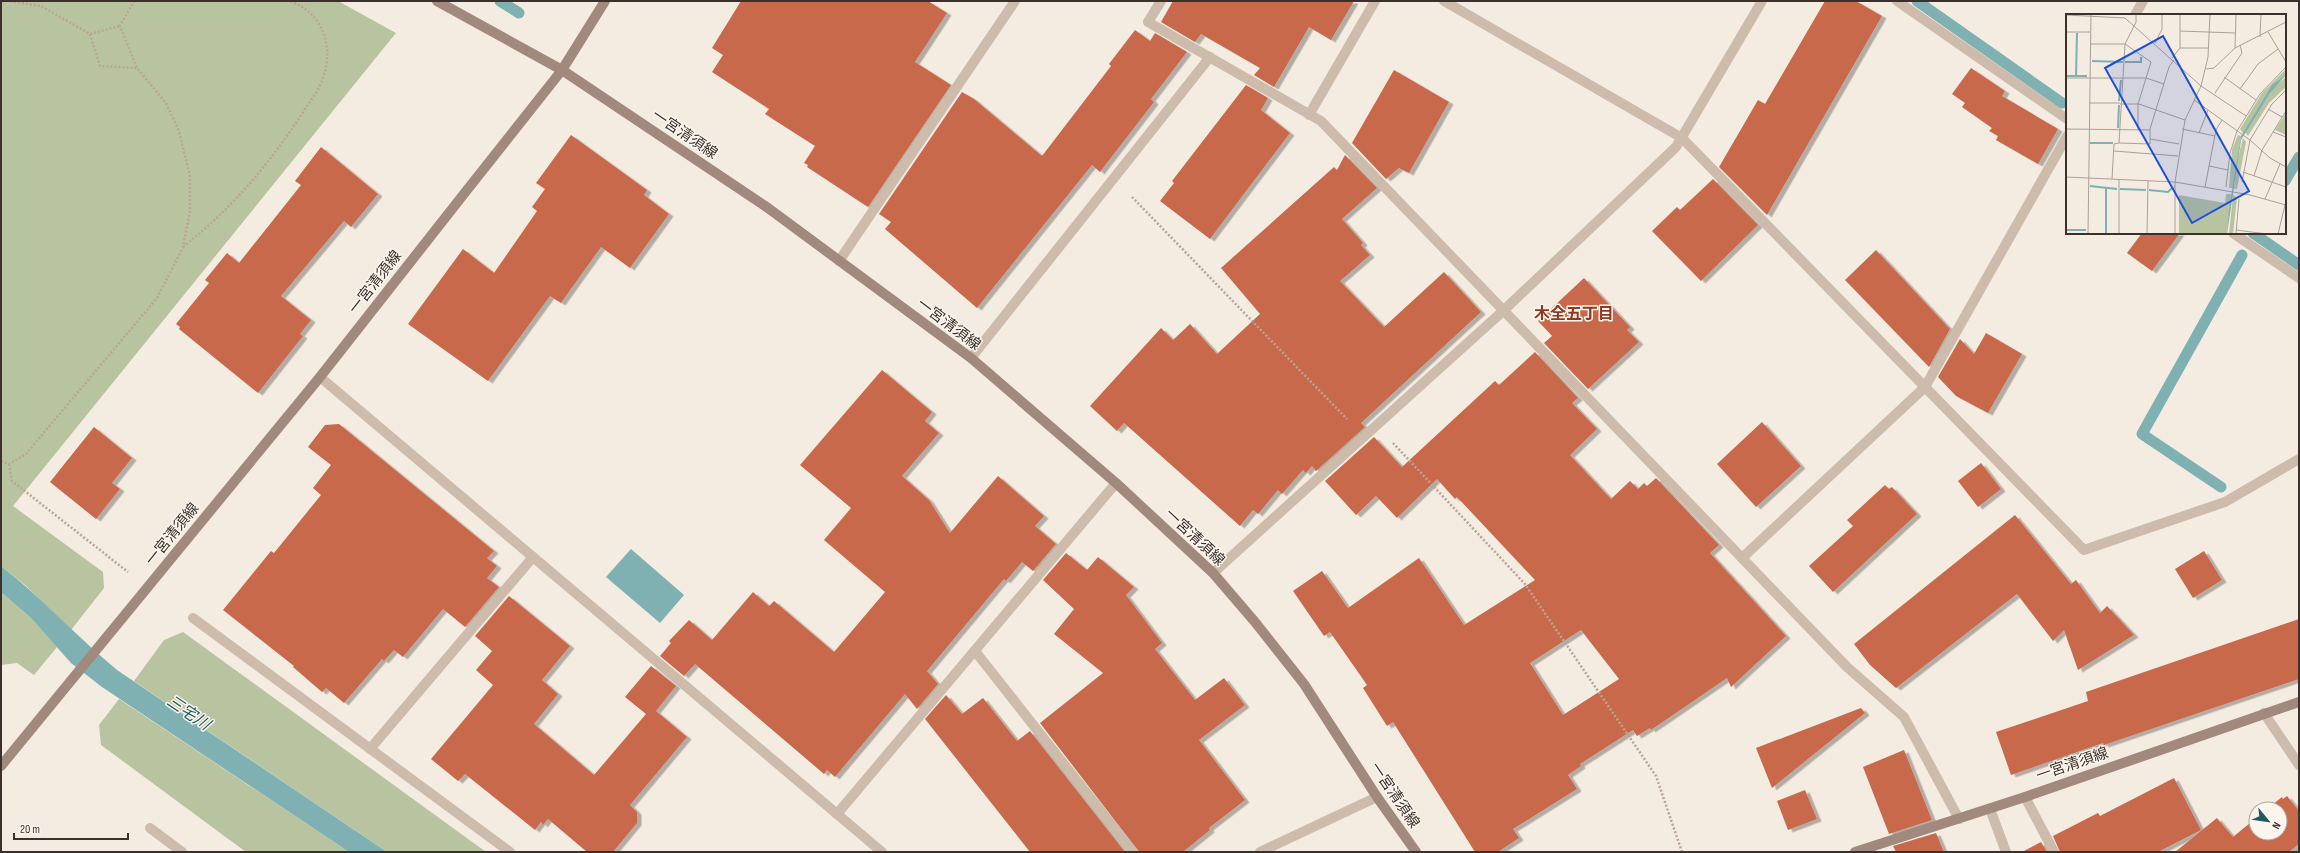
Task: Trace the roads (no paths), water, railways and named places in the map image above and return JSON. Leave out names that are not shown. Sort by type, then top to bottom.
[{"type":"main road","points":[[437,1],[562,70],[605,1]]},
{"type":"main road","name":"一宮清須線","points":[[1,766],[320,377],[562,70],[768,208],[971,358],[1116,483],[1213,573],[1255,622],[1304,684],[1377,797],[1416,852]]},
{"type":"main road","name":"一宮清須線","points":[[1854,852],[1990,809],[2299,702]]},
{"type":"street","points":[[838,261],[1015,1]]},
{"type":"street","points":[[1161,1],[1148,22],[1321,121],[1847,667],[1904,717],[1959,819]]},
{"type":"street","points":[[1309,115],[1374,1]]},
{"type":"street","points":[[1444,1],[1682,138],[2084,550],[2226,502],[2299,459]]},
{"type":"street","points":[[1213,573],[1503,311],[1676,147],[1762,1]]},
{"type":"street","points":[[1897,1],[2066,118]]},
{"type":"street","points":[[2136,14],[2143,1]]},
{"type":"street","points":[[971,358],[1210,57]]},
{"type":"street","points":[[1742,558],[1925,387],[2066,138]]},
{"type":"street","points":[[2235,234],[2299,278]]},
{"type":"street","points":[[320,377],[882,852]]},
{"type":"street","points":[[837,814],[1116,483]]},
{"type":"street","points":[[370,749],[533,557]]},
{"type":"street","points":[[193,618],[510,852]]},
{"type":"street","points":[[975,650],[1133,852]]},
{"type":"street","points":[[2264,713],[2299,765]]},
{"type":"street","points":[[1260,852],[1377,797]]},
{"type":"street","points":[[2024,797],[2054,852]]},
{"type":"street","points":[[1990,809],[2006,852]]},
{"type":"street","points":[[150,828],[182,852]]},
{"type":"water","points":[[631,549],[684,595],[660,623],[606,577]]},
{"type":"water","points":[[1,566],[31,591],[117,670],[387,852],[349,852],[102,687],[71,663],[31,618],[1,592]]},
{"type":"waterway","points":[[500,1],[519,13]]},
{"type":"waterway","points":[[1917,1],[2062,103]]},
{"type":"waterway","points":[[2286,179],[2299,157]]},
{"type":"waterway","points":[[2254,234],[2299,265]]},
{"type":"waterway","points":[[2221,487],[2142,434],[2242,255]]},
{"type":"district","name":"木全五丁目","points":[[1574,313]]},
{"type":"water label","name":"三宅川","points":[[189,712]]}]
